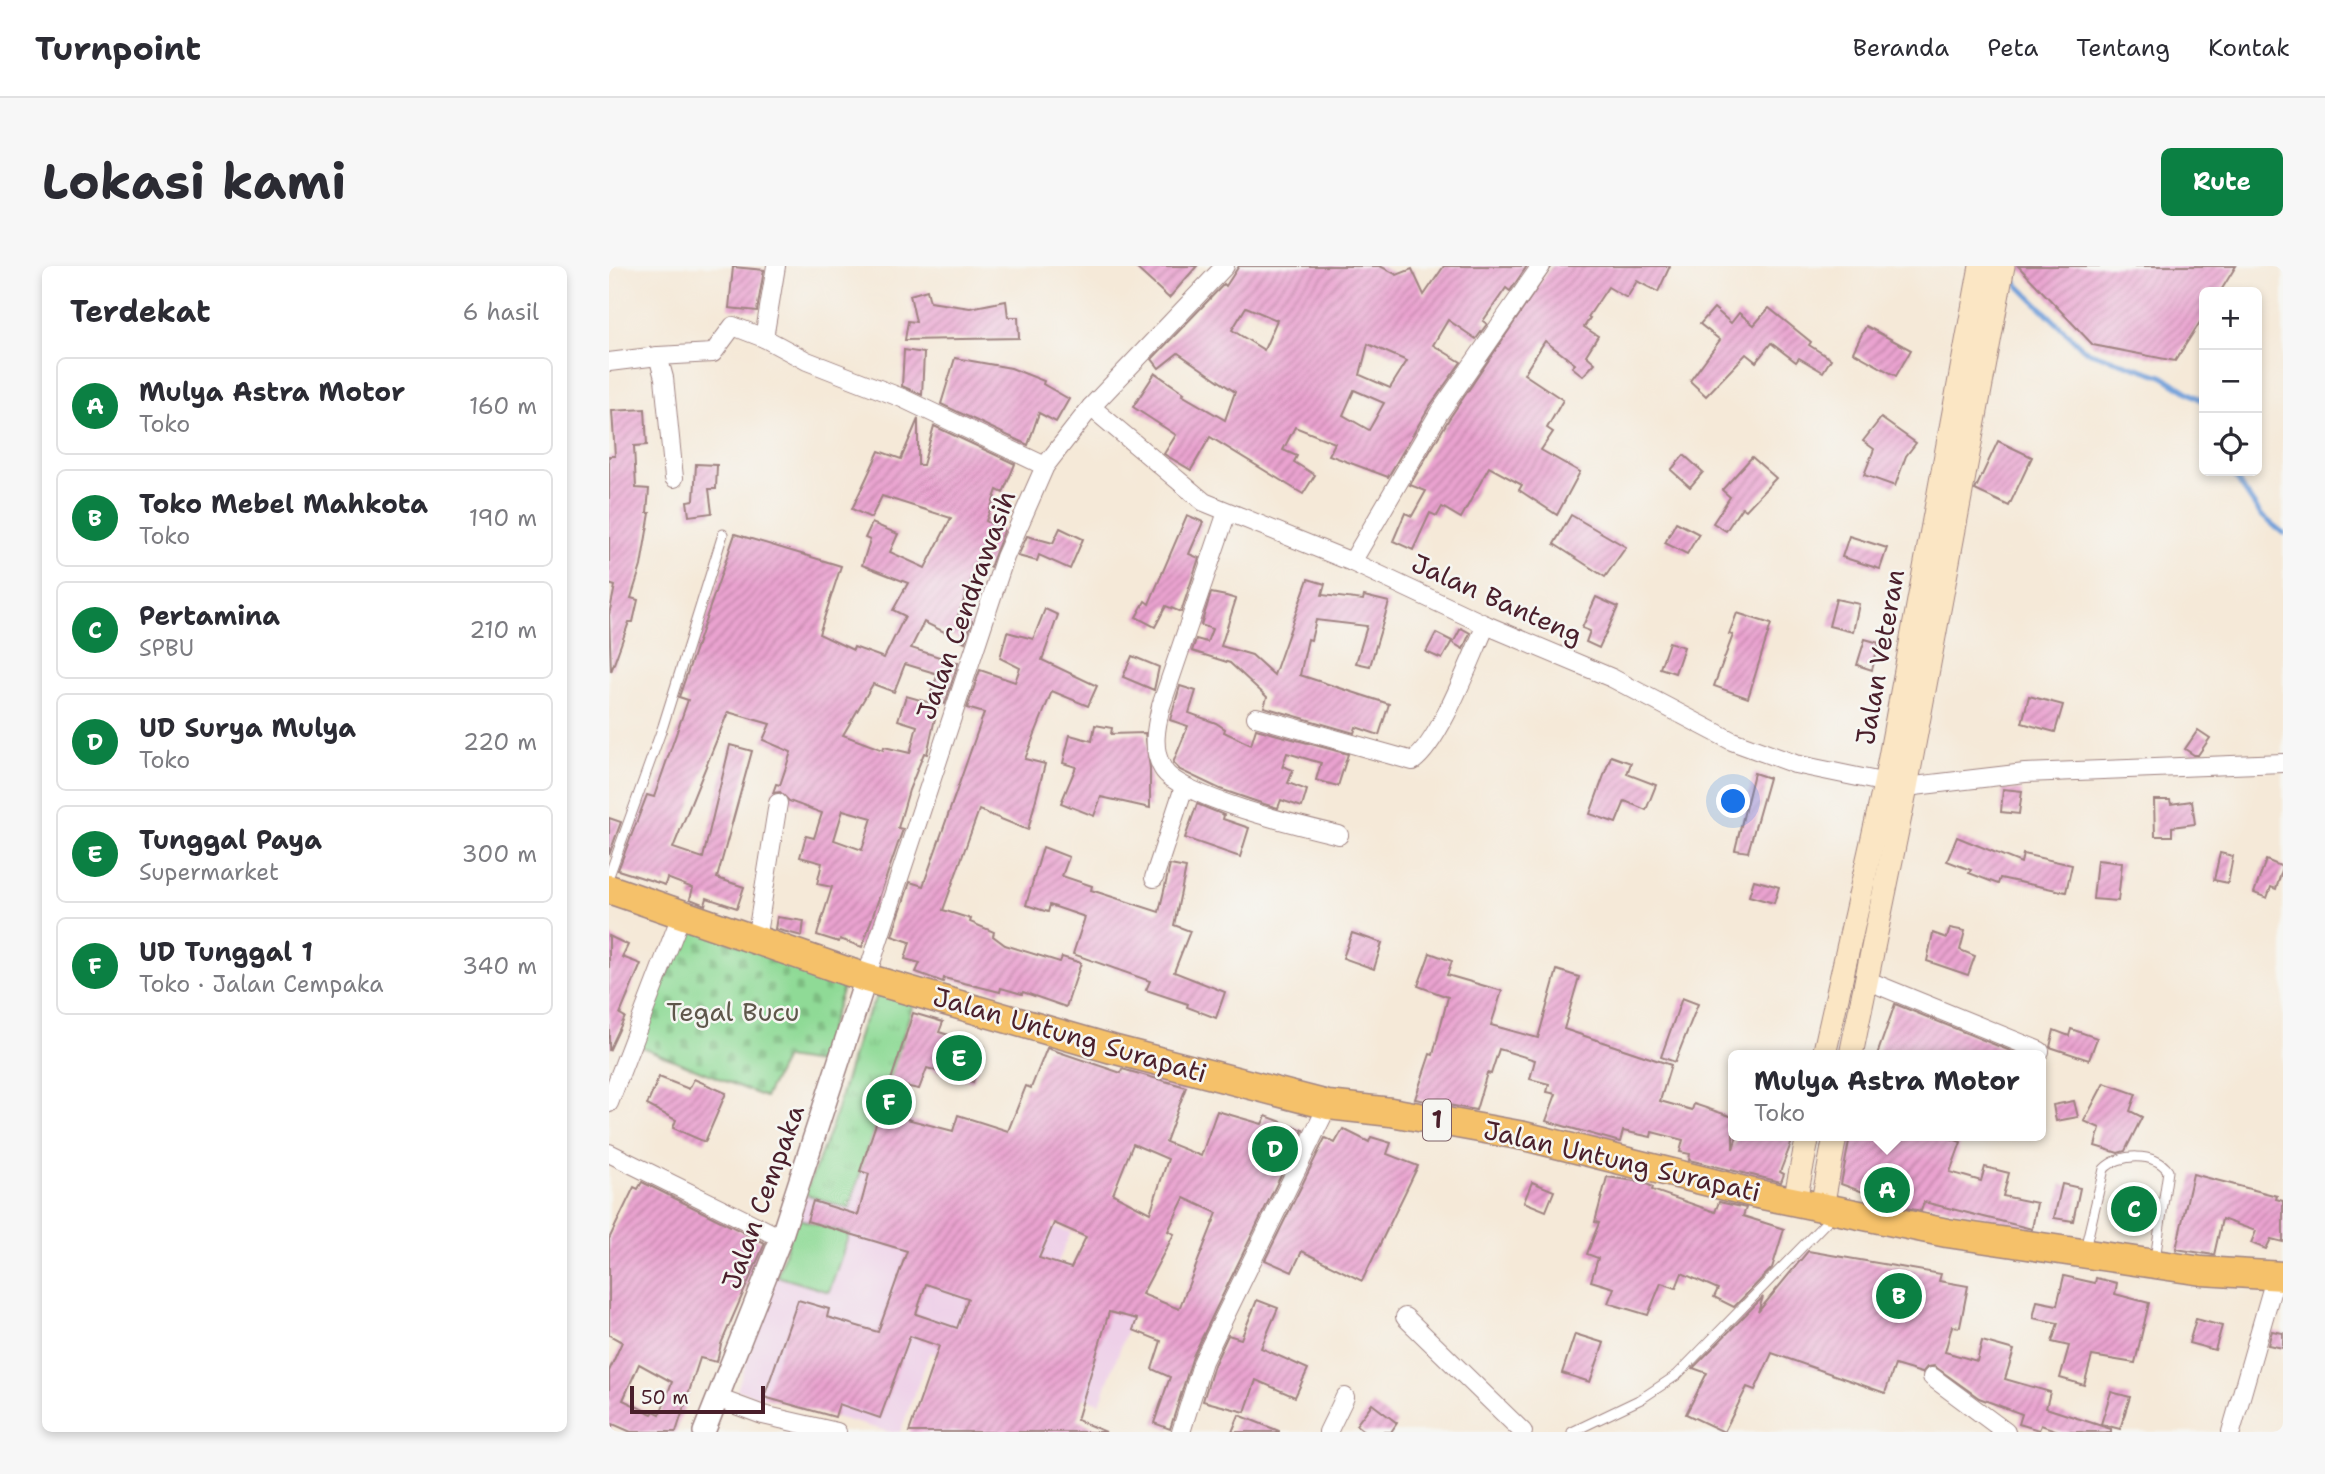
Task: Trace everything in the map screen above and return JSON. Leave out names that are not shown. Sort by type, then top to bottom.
[{"type":"highway","name":"Jalan Untung Surapati","points":[[609,889],[866,978],[1112,1049],[1328,1105],[1391,1112],[1524,1136],[1753,1193],[1947,1233],[2202,1271],[2279,1276]]},
{"type":"main road","name":"Jalan Veteran","points":[[1852,1050],[1866,980],[1981,266]]},
{"type":"main road","name":"Jalan Veteran","points":[[1826,1050],[1896,785],[2003,266]]},
{"type":"main road","points":[[1809,1141],[1819,1206]]},
{"type":"main road","points":[[1819,1206],[1834,1141]]},
{"type":"street","points":[[764,338],[776,266]]},
{"type":"street","name":"Jalan Cendrawasih","points":[[866,978],[1005,557],[1045,466],[1091,407],[1225,266]]},
{"type":"street","points":[[1352,562],[1439,413],[1541,266]]},
{"type":"street","points":[[609,362],[713,353],[733,326],[764,338],[807,361],[902,398],[1045,466]]},
{"type":"street","points":[[658,356],[664,378],[674,478]]},
{"type":"street","name":"Jalan Banteng","points":[[1091,407],[1204,502],[1352,562],[1486,625],[1612,678],[1732,741],[1794,764],[1896,785],[2025,773],[2283,764]]},
{"type":"street","points":[[1227,512],[1161,706],[1155,732],[1163,770],[1184,787],[1255,813],[1339,835]]},
{"type":"street","points":[[1256,717],[1413,761],[1422,755],[1437,730],[1486,625]]},
{"type":"street","points":[[1154,878],[1184,787]]},
{"type":"street","points":[[756,940],[778,803]]},
{"type":"street","points":[[609,1103],[681,913]]},
{"type":"street","name":"Jalan Cempaka","points":[[704,1432],[781,1238],[866,978]]},
{"type":"street","points":[[1866,980],[2038,1050]]},
{"type":"street","points":[[1181,1432],[1203,1361],[1328,1105]]},
{"type":"street","points":[[609,1153],[781,1238]]},
{"type":"street","points":[[2231,1432],[2279,1276]]},
{"type":"street","points":[[1405,1317],[1523,1432]]},
{"type":"street","points":[[1932,1377],[2006,1432]]},
{"type":"street","points":[[1328,1432],[1345,1397]]},
{"type":"street","points":[[717,1398],[763,1415],[837,1432]]},
{"type":"lane","points":[[609,876],[663,726],[723,534]]},
{"type":"lane","points":[[2084,1254],[2103,1169],[2112,1161],[2128,1157],[2147,1159],[2163,1163],[2168,1171],[2154,1264]]},
{"type":"lane","points":[[1572,1432],[1641,1398],[1678,1375],[1819,1206]]},
{"type":"shaded area","points":[[860,1171],[1071,1232],[1058,1262],[1143,1287],[1100,1403],[930,1352],[900,1432],[890,1432],[737,1390],[805,1194],[849,1209]]},
{"type":"green space","name":"Tegal Bucu","points":[[689,929],[846,979],[818,1063],[785,1058],[765,1097],[634,1044]]},
{"type":"green space","points":[[881,989],[914,1001],[849,1209],[805,1194],[832,1126],[861,1027]]},
{"type":"green space","points":[[796,1218],[849,1234],[829,1292],[777,1276]]},
{"type":"building","points":[[1134,266],[1197,266],[1169,298]]},
{"type":"building","points":[[1239,266],[1380,266],[1397,275],[1412,269],[1424,295],[1444,266],[1527,266],[1510,291],[1506,288],[1483,321],[1487,324],[1476,339],[1448,320],[1433,345],[1461,362],[1429,407],[1388,477],[1329,455],[1335,443],[1295,427],[1283,450],[1297,456],[1294,462],[1315,475],[1303,494],[1210,437],[1191,470],[1164,454],[1176,435],[1133,407],[1155,373],[1184,393],[1182,395],[1225,420],[1235,392],[1178,353],[1159,368],[1152,359],[1224,284],[1226,286]],"holes":[[[1246,307],[1277,320],[1264,350],[1232,330]],[[1368,344],[1407,361],[1390,388],[1360,375]],[[1354,390],[1384,403],[1369,430],[1343,415]]]},
{"type":"building","points":[[1552,266],[1670,266],[1658,292],[1637,281],[1627,298],[1608,287],[1584,327],[1598,336],[1586,355],[1595,363],[1583,376],[1572,367],[1575,364],[1545,341],[1524,374],[1563,400],[1547,428],[1553,432],[1541,450],[1580,472],[1557,515],[1519,490],[1522,485],[1489,467],[1461,518],[1442,507],[1437,516],[1430,513],[1413,550],[1393,541],[1405,513],[1412,516],[1426,491],[1410,485],[1449,419]]},
{"type":"building","points":[[2018,266],[2236,266],[2223,287],[2199,287],[2199,324],[2175,361],[2093,345]]},
{"type":"building","points":[[733,267],[764,270],[757,311],[729,308]]},
{"type":"building","points":[[927,290],[930,302],[970,308],[1006,301],[1008,317],[1018,317],[1019,338],[905,340],[908,321],[916,322],[910,295]]},
{"type":"building","points":[[1714,308],[1731,323],[1739,313],[1754,325],[1769,308],[1811,342],[1809,345],[1831,359],[1823,372],[1799,358],[1796,362],[1771,343],[1756,362],[1746,354],[1706,396],[1690,381],[1720,340],[1700,324]]},
{"type":"building","points":[[1866,326],[1911,350],[1896,376],[1853,352]]},
{"type":"building","points":[[904,350],[924,353],[922,395],[902,386]]},
{"type":"building","points":[[955,358],[1011,368],[1044,381],[1043,384],[1069,399],[1056,422],[1039,413],[1028,445],[941,404]]},
{"type":"building","points":[[645,409],[647,445],[634,446],[636,488],[649,489],[647,513],[650,513],[641,566],[631,598],[638,600],[633,622],[629,622],[611,672],[609,615],[615,586],[609,584],[609,456],[615,456],[612,411]]},
{"type":"building","points":[[1881,418],[1916,443],[1906,456],[1895,486],[1864,475],[1874,449],[1863,441]]},
{"type":"building","points":[[918,419],[918,465],[923,465],[934,426],[1015,464],[1003,493],[997,490],[986,521],[1004,531],[990,567],[978,562],[958,616],[972,621],[965,642],[924,622],[911,648],[958,663],[945,704],[929,698],[938,674],[905,664],[894,692],[873,684],[843,735],[883,750],[884,747],[910,753],[917,726],[898,720],[906,696],[938,705],[927,754],[924,753],[909,790],[898,828],[903,829],[862,947],[817,935],[832,887],[817,884],[822,863],[800,857],[806,836],[814,838],[822,813],[789,801],[780,792],[773,793],[776,784],[780,785],[791,752],[763,740],[770,724],[728,712],[673,848],[703,858],[730,745],[752,751],[717,878],[744,887],[737,908],[707,898],[705,905],[690,899],[693,888],[667,878],[665,885],[618,870],[647,795],[654,797],[688,700],[679,697],[735,534],[841,566],[819,634],[853,650],[854,647],[884,658],[905,616],[893,610],[908,583],[862,565],[870,540],[865,538],[872,523],[898,534],[890,552],[925,568],[951,518],[882,496],[871,518],[852,509],[879,451],[901,459]],"holes":[[[843,810],[872,818],[862,850],[834,840]]]},
{"type":"building","points":[[1998,441],[2032,457],[2009,506],[1975,490]]},
{"type":"building","points":[[1684,455],[1703,472],[1690,487],[1671,470]]},
{"type":"building","points":[[1752,457],[1776,478],[1746,510],[1742,507],[1726,531],[1713,523],[1730,497],[1722,490]]},
{"type":"building","points":[[696,464],[717,465],[716,489],[709,489],[712,513],[689,516],[687,501],[694,500]]},
{"type":"building","points":[[1187,515],[1203,522],[1189,554],[1199,558],[1181,612],[1166,606],[1155,627],[1136,617],[1145,601],[1149,604]]},
{"type":"building","points":[[1571,515],[1626,547],[1605,577],[1554,544]]},
{"type":"building","points":[[1676,522],[1699,534],[1687,554],[1665,543]]},
{"type":"building","points":[[1060,528],[1083,539],[1070,569],[1039,555],[1037,561],[1018,556],[1027,536],[1053,543]]},
{"type":"building","points":[[1849,536],[1887,548],[1880,569],[1842,557]]},
{"type":"building","points":[[1308,579],[1325,584],[1322,595],[1363,600],[1364,596],[1389,602],[1370,666],[1356,663],[1367,626],[1316,620],[1311,640],[1308,639],[1300,675],[1389,704],[1379,735],[1356,727],[1354,733],[1264,707],[1267,697],[1230,663],[1192,651],[1196,639],[1207,642],[1212,629],[1201,625],[1211,593],[1226,596],[1236,599],[1221,646],[1252,655],[1274,675]]},
{"type":"building","points":[[1596,597],[1618,607],[1599,648],[1586,642],[1590,631],[1582,628]]},
{"type":"building","points":[[1836,599],[1859,604],[1853,632],[1829,626]]},
{"type":"building","points":[[1045,609],[1058,615],[1042,660],[1097,686],[1088,706],[1052,691],[1025,759],[1045,764],[1028,830],[979,810],[943,910],[971,919],[970,922],[994,932],[993,936],[1005,945],[1060,962],[1062,957],[1081,963],[1066,1007],[1023,992],[1022,994],[1001,988],[1000,992],[944,978],[943,982],[916,972],[920,963],[905,959],[910,942],[892,936],[910,882],[923,886],[984,713],[967,708],[980,670],[1015,682],[1020,668],[1000,658],[1007,632],[1033,639]]},
{"type":"building","points":[[1737,613],[1771,624],[1748,698],[1714,686],[1733,635],[1729,634]]},
{"type":"building","points":[[1461,628],[1470,633],[1463,649],[1453,643]]},
{"type":"building","points":[[1436,633],[1452,641],[1442,659],[1426,652]]},
{"type":"building","points":[[1865,639],[1879,643],[1872,670],[1857,665]]},
{"type":"building","points":[[1669,642],[1684,647],[1675,673],[1660,668]]},
{"type":"building","points":[[1132,656],[1159,667],[1154,690],[1123,677]]},
{"type":"building","points":[[1180,686],[1196,691],[1189,713],[1216,723],[1225,729],[1224,732],[1251,745],[1256,729],[1348,754],[1338,786],[1316,780],[1321,763],[1287,753],[1282,768],[1283,766],[1293,770],[1288,783],[1307,790],[1302,807],[1281,800],[1278,808],[1220,789],[1180,770],[1173,763],[1188,726],[1170,720]]},
{"type":"building","points":[[2029,696],[2063,705],[2055,732],[2022,723]]},
{"type":"building","points":[[1095,725],[1112,728],[1111,734],[1145,733],[1150,768],[1150,808],[1101,797],[1094,816],[1061,803],[1076,767],[1063,763],[1070,735],[1092,741]]},
{"type":"building","points":[[2198,730],[2210,738],[2198,755],[2194,755],[2185,749]]},
{"type":"building","points":[[1611,756],[1631,763],[1627,774],[1656,785],[1646,810],[1625,801],[1616,823],[1590,814]]},
{"type":"building","points":[[1754,773],[1769,778],[1748,852],[1735,850]]},
{"type":"building","points":[[2003,789],[2022,791],[2019,814],[2001,812]]},
{"type":"building","points":[[2154,800],[2170,800],[2171,804],[2192,801],[2195,824],[2172,827],[2172,836],[2155,836]]},
{"type":"building","points":[[1197,804],[1224,815],[1223,819],[1249,828],[1240,857],[1185,838]]},
{"type":"building","points":[[609,818],[621,822],[609,855]]},
{"type":"building","points":[[1957,837],[2021,863],[2023,854],[2072,865],[2066,892],[2000,878],[1998,884],[1969,873],[1971,870],[1947,861]]},
{"type":"building","points":[[1043,847],[1069,857],[1062,876],[1092,886],[1091,890],[1159,912],[1170,865],[1186,868],[1174,925],[1190,931],[1174,972],[1225,992],[1216,1018],[1187,1007],[1188,1004],[1146,990],[1150,981],[1073,954],[1085,917],[1050,905],[1048,912],[1026,905]]},
{"type":"building","points":[[2220,853],[2233,856],[2228,883],[2214,880]]},
{"type":"building","points":[[2097,860],[2122,863],[2118,901],[2093,899]]},
{"type":"building","points":[[2266,860],[2283,867],[2276,889],[2271,887],[2267,898],[2254,893]]},
{"type":"building","points":[[1754,880],[1779,887],[1774,903],[1749,896]]},
{"type":"building","points":[[777,917],[804,921],[802,936],[775,929]]},
{"type":"building","points":[[1950,928],[1965,931],[1960,950],[1975,956],[1968,975],[1927,961],[1933,933],[1947,938]]},
{"type":"building","points":[[1352,933],[1382,943],[1374,969],[1343,958]]},
{"type":"building","points":[[609,936],[628,945],[622,957],[641,964],[620,1014],[625,1017],[609,1051]]},
{"type":"building","points":[[1430,953],[1452,961],[1447,975],[1502,991],[1491,1025],[1538,1038],[1557,970],[1579,977],[1564,1029],[1671,1065],[1660,1101],[1692,1110],[1694,1104],[1728,1115],[1728,1141],[1733,1141],[1733,1149],[1735,1141],[1792,1141],[1780,1172],[1784,1174],[1781,1182],[1689,1160],[1690,1154],[1680,1152],[1683,1140],[1652,1132],[1651,1137],[1623,1131],[1620,1142],[1546,1121],[1556,1094],[1547,1092],[1549,1084],[1530,1079],[1535,1060],[1499,1049],[1491,1074],[1487,1073],[1476,1110],[1415,1099],[1430,1054],[1433,1055],[1448,997],[1418,986]]},
{"type":"building","points":[[1682,998],[1698,1004],[1675,1062],[1661,1057]]},
{"type":"building","points":[[1895,1004],[2008,1050],[1879,1050]]},
{"type":"building","points":[[913,1013],[943,1022],[939,1032],[984,1046],[973,1082],[927,1068],[919,1089],[890,1083]]},
{"type":"building","points":[[2071,1029],[2097,1038],[2089,1060],[2050,1047],[2054,1030],[2069,1036]]},
{"type":"building","points":[[1047,1048],[1121,1073],[1122,1069],[1186,1087],[1166,1142],[1201,1156],[1217,1111],[1262,1124],[1266,1116],[1303,1130],[1193,1356],[1170,1429],[1154,1423],[1170,1377],[1152,1369],[1161,1341],[1133,1330],[1137,1319],[1109,1312],[1077,1420],[1106,1432],[909,1432],[939,1346],[910,1336],[880,1418],[839,1404],[835,1417],[764,1397],[798,1300],[829,1309],[827,1317],[878,1332],[907,1251],[807,1221],[813,1201],[858,1215],[869,1174],[860,1171],[880,1112],[953,1131],[958,1115],[1008,1131],[1026,1086],[1031,1088]],"holes":[[[1133,1144],[1168,1159],[1150,1213],[1113,1194]],[[1184,1198],[1217,1213],[1179,1309],[1142,1294],[1174,1234],[1168,1231]],[[1054,1223],[1086,1237],[1071,1268],[1039,1258]],[[926,1284],[968,1298],[957,1328],[916,1314]]]},
{"type":"building","points":[[659,1077],[689,1089],[694,1079],[726,1093],[705,1142],[673,1128],[676,1120],[647,1105]]},
{"type":"building","points":[[2104,1083],[2136,1094],[2130,1111],[2142,1117],[2125,1151],[2118,1153],[2095,1146],[2100,1128],[2084,1121]]},
{"type":"building","points":[[2074,1101],[2078,1117],[2056,1121],[2053,1105]]},
{"type":"building","points":[[1343,1129],[1369,1142],[1371,1137],[1391,1143],[1387,1154],[1418,1166],[1362,1281],[1302,1251],[1292,1272],[1265,1260],[1325,1138],[1335,1143]]},
{"type":"building","points":[[1849,1141],[1958,1141],[1961,1142],[1950,1172],[1981,1181],[1985,1167],[2009,1173],[2003,1196],[2037,1203],[2032,1229],[1924,1202],[1921,1211],[1867,1200],[1869,1194],[1841,1184]]},
{"type":"building","points":[[2193,1174],[2277,1196],[2276,1199],[2283,1201],[2283,1242],[2271,1239],[2266,1249],[2251,1243],[2256,1231],[2222,1219],[2214,1255],[2176,1249]]},
{"type":"building","points":[[1607,1177],[1642,1182],[1653,1187],[1652,1190],[1715,1212],[1719,1202],[1746,1208],[1743,1216],[1784,1229],[1772,1268],[1734,1307],[1714,1297],[1718,1289],[1682,1273],[1676,1288],[1661,1283],[1648,1315],[1608,1303],[1614,1288],[1591,1281],[1598,1258],[1587,1254],[1599,1223],[1595,1222]]},
{"type":"building","points":[[642,1182],[765,1243],[721,1344],[717,1362],[700,1358],[676,1432],[631,1432],[613,1424],[609,1432],[609,1371],[622,1342],[609,1335],[609,1239],[634,1187],[638,1189]],"holes":[[[639,1364],[672,1382],[660,1414],[654,1411],[652,1414],[623,1400]]]},
{"type":"building","points":[[1532,1182],[1554,1191],[1546,1211],[1524,1202]]},
{"type":"building","points":[[2062,1184],[2080,1188],[2073,1221],[2054,1218]]},
{"type":"building","points":[[1808,1251],[1941,1274],[1939,1281],[1968,1286],[1960,1327],[1952,1326],[1945,1352],[1977,1361],[1982,1341],[2014,1350],[2005,1379],[2050,1392],[2046,1408],[2111,1429],[2111,1432],[2061,1432],[2041,1425],[2039,1430],[2019,1424],[2022,1414],[1979,1398],[1934,1366],[1927,1367],[1922,1373],[1895,1365],[1885,1393],[1772,1353],[1755,1390],[1747,1387],[1724,1432],[1686,1414],[1707,1373],[1693,1368],[1763,1297],[1758,1312]]},
{"type":"building","points":[[2064,1276],[2095,1283],[2096,1278],[2117,1283],[2115,1294],[2149,1303],[2135,1363],[2092,1356],[2084,1385],[2060,1378],[2069,1346],[2052,1342],[2058,1323],[2033,1318],[2037,1301],[2057,1305]]},
{"type":"building","points":[[1257,1300],[1278,1308],[1261,1348],[1308,1369],[1295,1397],[1256,1380],[1245,1412],[1203,1401],[1214,1365],[1228,1335],[1241,1339]]},
{"type":"building","points":[[2196,1319],[2222,1326],[2215,1350],[2189,1343]]},
{"type":"building","points":[[2272,1331],[2283,1333],[2283,1348],[2268,1345]]},
{"type":"building","points":[[1575,1334],[1604,1343],[1590,1382],[1562,1373]]},
{"type":"building","points":[[2111,1392],[2130,1397],[2120,1429],[2101,1424]]},
{"type":"building","points":[[1372,1404],[1397,1423],[1391,1432],[1365,1432],[1356,1425]]},
{"type":"building","points":[[1239,1415],[1279,1431],[1279,1432],[1232,1432]]},
{"type":"waterway","points":[[2008,275],[2084,350],[2162,376],[2199,399]]},
{"type":"waterway","points":[[2234,476],[2261,515],[2283,533]]},
{"type":"place","name":"Tunggal Paya","points":[[959,1058]]},
{"type":"place","name":"UD Tunggal 1","points":[[889,1102]]},
{"type":"place","name":"UD Surya Mulya","points":[[1275,1149]]},
{"type":"place","name":"Mulya Astra Motor","points":[[1887,1190]]},
{"type":"place","name":"Pertamina","points":[[2134,1209]]},
{"type":"place","name":"Toko Mebel Mahkota","points":[[1899,1296]]}]
